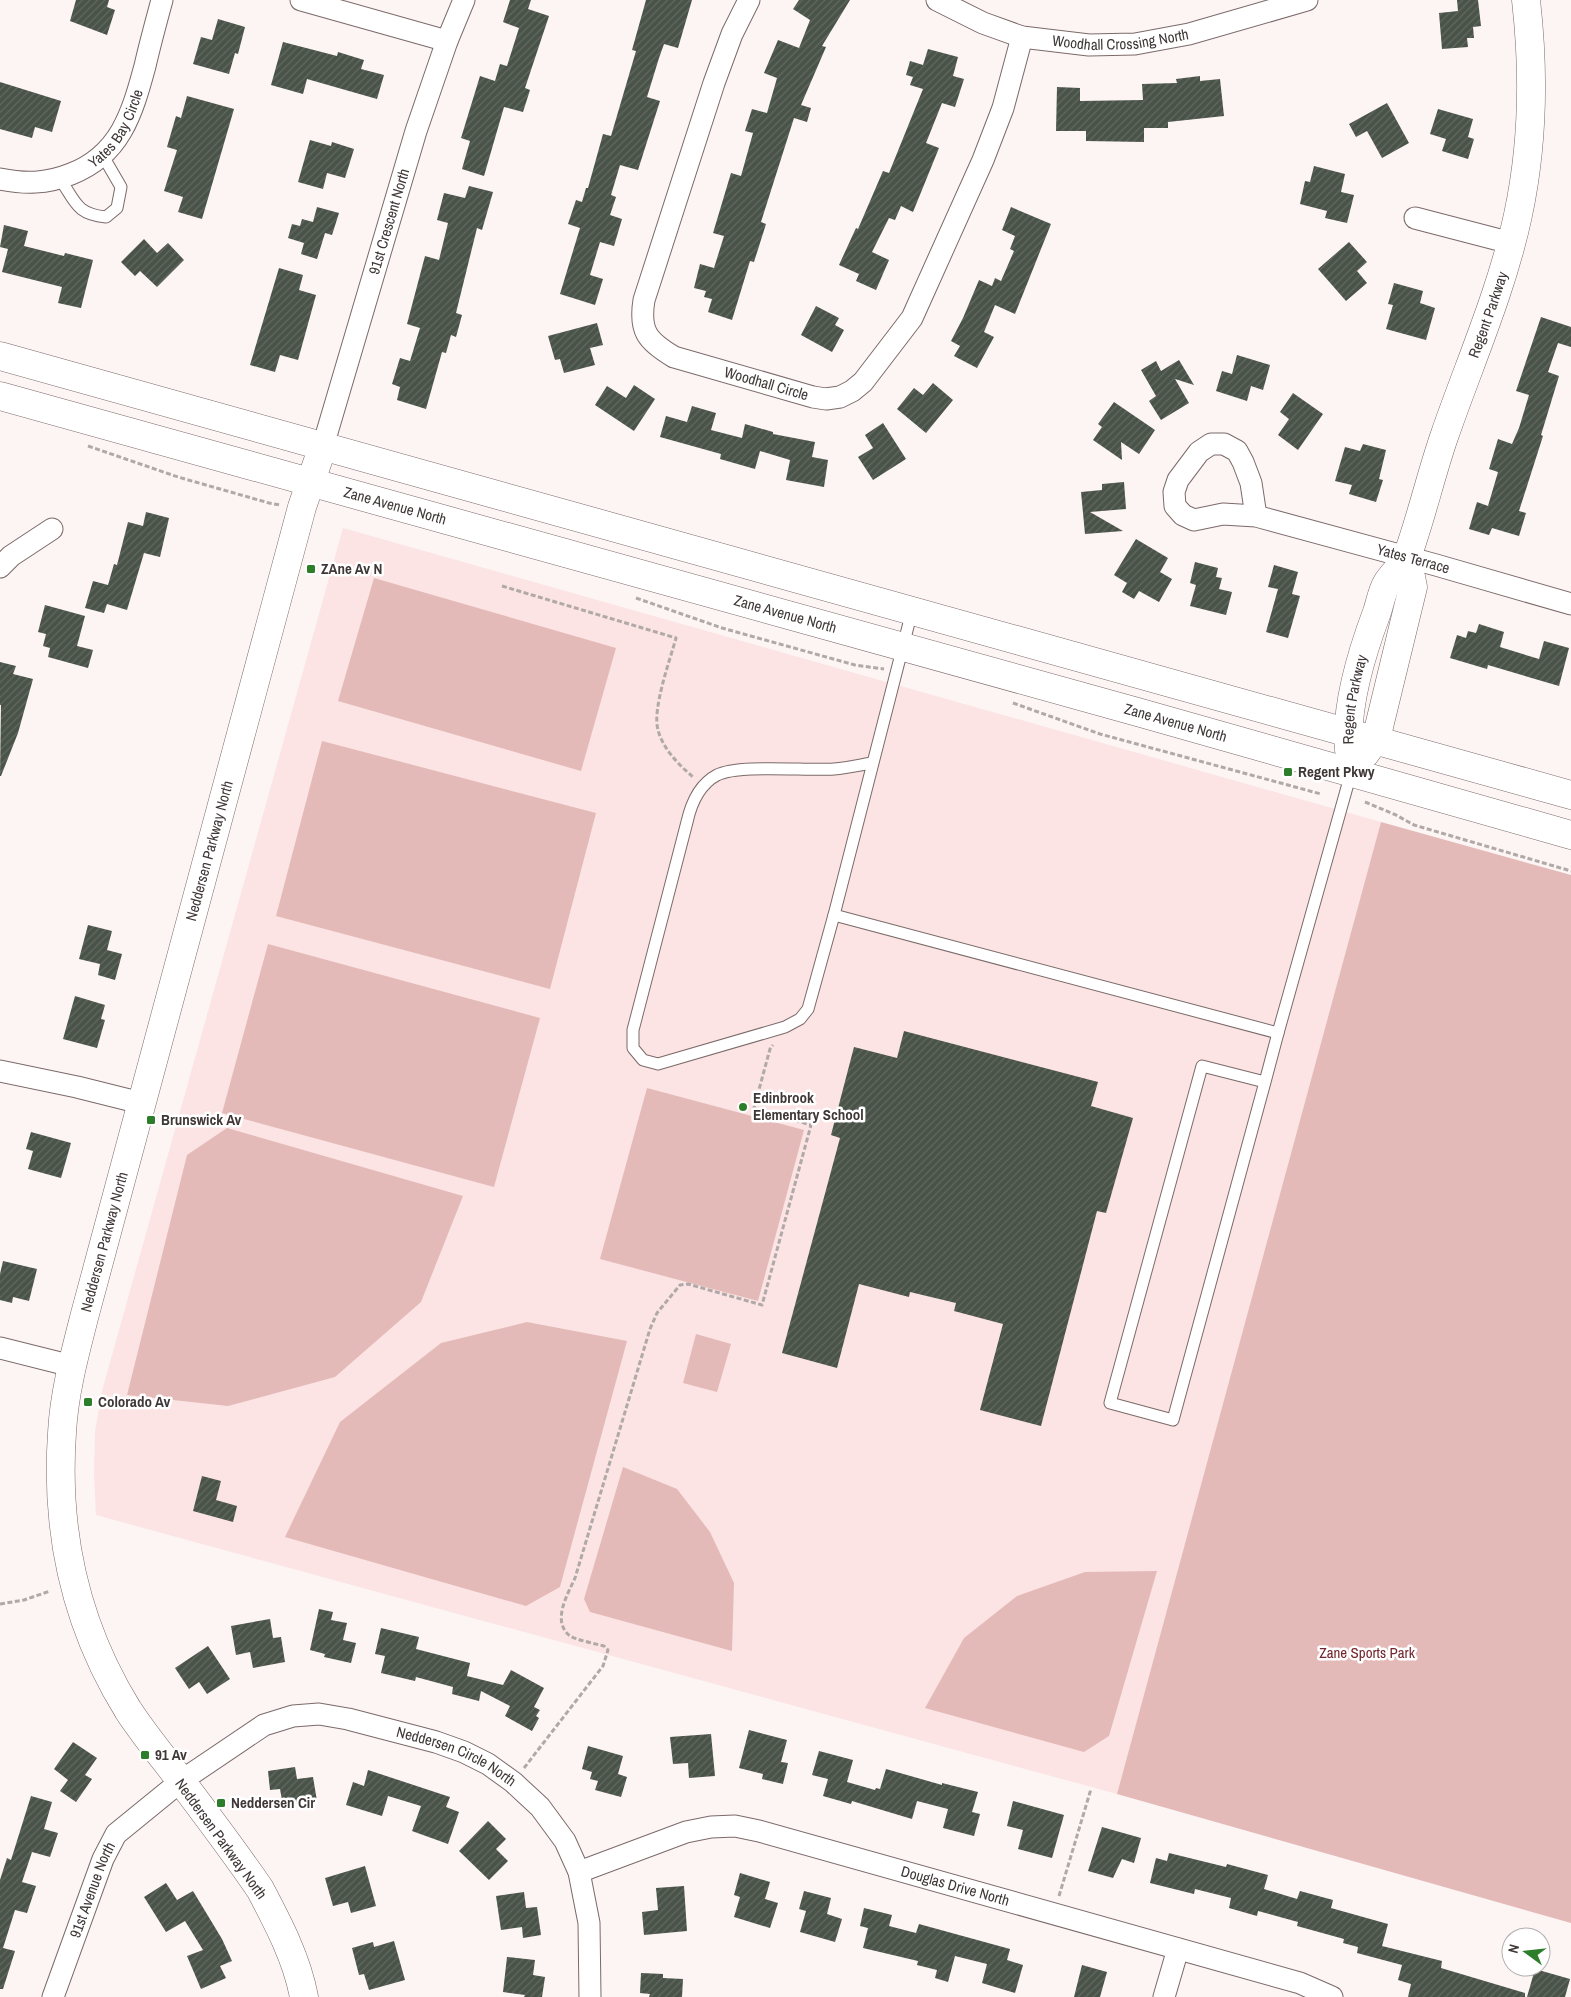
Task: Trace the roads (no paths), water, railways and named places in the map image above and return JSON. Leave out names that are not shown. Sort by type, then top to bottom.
[{"type":"main road","name":"Regent Parkway","points":[[1351,773],[1347,732],[1350,710],[1368,638],[1387,583],[1407,557],[1437,455],[1487,320],[1511,243],[1518,213],[1529,132],[1531,82],[1530,34],[1526,0]]},
{"type":"main road","points":[[0,356],[1571,795]]},
{"type":"main road","name":"Zane Avenue North","points":[[0,396],[310,481],[1571,835]]},
{"type":"main road","name":"Neddersen Parkway North","points":[[304,1997],[284,1938],[260,1890],[129,1712],[104,1669],[88,1631],[74,1587],[62,1508],[60,1461],[62,1431],[72,1366],[141,1103],[310,481],[323,446]]},
{"type":"main road","name":"Regent Parkway","points":[[1351,773],[1376,739],[1413,587],[1407,557]]},
{"type":"street","name":"Yates Bay Circle","points":[[0,179],[30,184],[60,179],[85,169],[103,156],[115,142],[126,124],[136,101],[162,0]]},
{"type":"street","points":[[301,0],[447,42]]},
{"type":"street","name":"91st Crescent North","points":[[323,446],[416,131],[447,42],[464,0]]},
{"type":"street","name":"Woodhall Circle","points":[[748,0],[732,34],[714,82],[644,300],[641,318],[647,334],[658,348],[674,357],[820,398],[840,397],[852,391],[863,382],[912,318],[1003,108],[1022,37]]},
{"type":"street","name":"Woodhall Crossing North","points":[[937,0],[983,23],[1022,37],[1089,45],[1135,44],[1189,34],[1307,0]]},
{"type":"street","points":[[1415,218],[1511,243]]},
{"type":"street","name":"Yates Terrace","points":[[1256,516],[1571,604]]},
{"type":"street","points":[[0,567],[11,556],[52,529]]},
{"type":"street","points":[[0,1071],[141,1103]]},
{"type":"street","points":[[0,1348],[72,1366]]},
{"type":"street","name":"Neddersen Circle North","points":[[181,1781],[264,1725],[293,1716],[320,1714],[348,1719],[436,1742],[464,1752],[488,1764],[513,1782],[540,1807],[565,1841],[579,1872],[589,1923],[590,1997]]},
{"type":"street","name":"91st Avenue North","points":[[53,1997],[103,1859],[116,1834],[181,1781]]},
{"type":"street","name":"Douglas Drive North","points":[[579,1872],[686,1832],[712,1827],[736,1826],[1300,1982],[1332,1997]]},
{"type":"street","points":[[1164,1997],[1178,1949]]},
{"type":"lane","points":[[60,179],[81,211],[106,217],[117,208],[121,187],[103,156]]},
{"type":"lane","points":[[872,763],[835,769],[734,770],[717,775],[702,786],[686,822],[633,1030],[633,1048],[643,1060],[658,1064],[788,1026],[800,1019],[808,1009],[912,611]]},
{"type":"lane","points":[[1265,1082],[1202,1066],[1110,1403],[1173,1420],[1351,773]]},
{"type":"lane","points":[[834,915],[1278,1033]]},
{"type":"place","name":"ZAne Av N","points":[[311,569]]},
{"type":"place","name":"Regent Pkwy","points":[[1288,772]]},
{"type":"place","name":"Edinbrook Elementary School","points":[[743,1107]]},
{"type":"place","name":"Brunswick Av","points":[[151,1120]]},
{"type":"place","name":"Colorado Av","points":[[88,1402]]},
{"type":"place","name":"91 Av","points":[[145,1755]]},
{"type":"place","name":"Neddersen Cir","points":[[221,1803]]},
{"type":"park label","name":"Zane Sports Park","points":[[1367,1653]]}]
